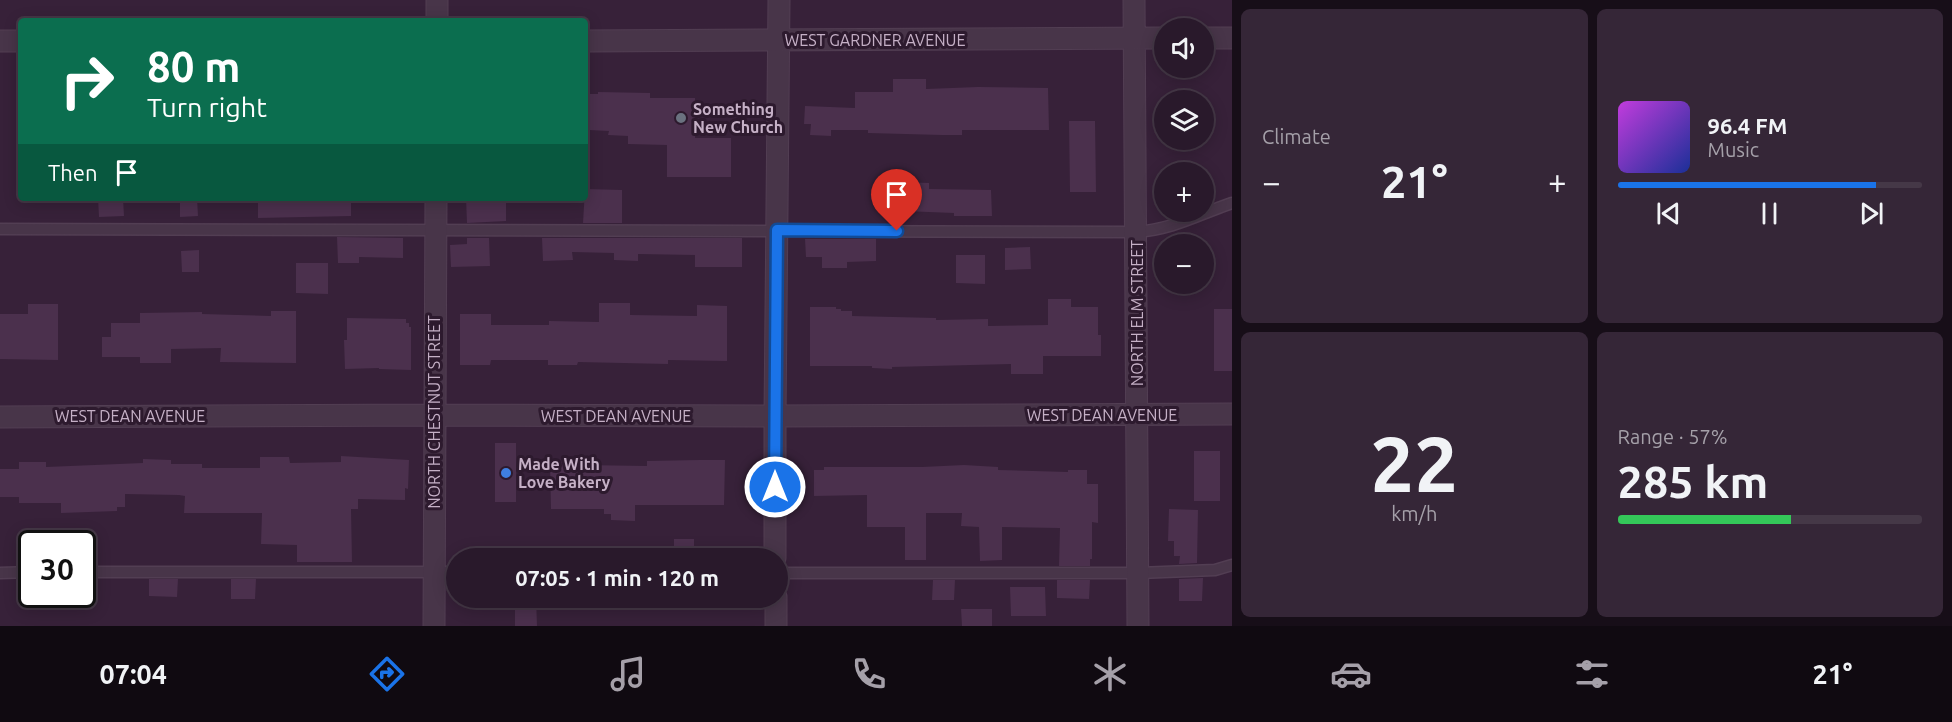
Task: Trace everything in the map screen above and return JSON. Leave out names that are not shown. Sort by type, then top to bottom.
[{"type":"street","points":[[437,0],[437,18]]},
{"type":"street","points":[[775,548],[779,0]]},
{"type":"street","name":"NORTH ELM STREET","points":[[1134,0],[1138,626]]},
{"type":"street","name":"WEST GARDNER AVENUE","points":[[588,41],[1154,38]]},
{"type":"street","points":[[1214,38],[1232,38]]},
{"type":"street","points":[[0,41],[18,41]]},
{"type":"street","name":"NORTH CHESTNUT STREET","points":[[434,626],[436,201]]},
{"type":"street","name":"WEST DEAN AVENUE","points":[[0,417],[1232,414]]},
{"type":"street","points":[[776,608],[776,626]]},
{"type":"lane","points":[[0,229],[1136,232],[1158,230],[1176,225],[1232,204]]},
{"type":"lane","points":[[788,573],[1138,573],[1215,570],[1232,565]]},
{"type":"lane","points":[[0,573],[18,572]]},
{"type":"lane","points":[[96,572],[446,572]]},
{"type":"building","points":[[893,79],[926,79],[926,89],[1048,88],[1049,130],[962,130],[962,135],[942,135],[831,130],[831,136],[810,135],[811,124],[804,124],[805,106],[855,108],[855,92],[893,92]]},
{"type":"building","points":[[598,92],[650,93],[650,98],[695,98],[695,138],[731,138],[731,177],[667,177],[667,145],[628,144],[628,136],[608,135],[609,131],[589,130],[588,94],[598,94]]},
{"type":"building","points":[[1069,121],[1095,121],[1096,192],[1070,192]]},
{"type":"building","points":[[904,182],[929,183],[929,189],[991,190],[992,216],[954,216],[954,213],[903,211]]},
{"type":"building","points":[[588,189],[622,190],[622,223],[583,223],[584,201],[588,201]]},
{"type":"building","points":[[98,201],[123,201],[124,216],[99,217]]},
{"type":"building","points":[[180,201],[197,201],[198,216],[180,217]]},
{"type":"building","points":[[258,201],[351,201],[351,216],[258,218]]},
{"type":"building","points":[[466,201],[506,201],[506,221],[467,223]]},
{"type":"building","points":[[337,237],[403,238],[403,258],[359,257],[359,263],[338,263]]},
{"type":"building","points":[[467,238],[489,238],[490,266],[451,267],[450,245],[467,244]]},
{"type":"building","points":[[542,238],[742,238],[742,267],[695,267],[695,255],[638,254],[638,261],[614,260],[614,253],[572,252],[573,260],[543,261]]},
{"type":"building","points":[[805,239],[876,239],[876,261],[847,262],[847,268],[822,268],[822,257],[806,257]]},
{"type":"building","points":[[1030,247],[1031,269],[1005,270],[1005,248]]},
{"type":"building","points":[[199,250],[199,272],[182,272],[181,251]]},
{"type":"building","points":[[956,255],[985,255],[985,284],[956,283]]},
{"type":"building","points":[[296,263],[328,263],[328,294],[296,293]]},
{"type":"building","points":[[1048,299],[1071,299],[1071,307],[1098,307],[1101,356],[1043,356],[1043,374],[1011,374],[1011,364],[892,367],[892,369],[872,368],[872,366],[810,366],[810,307],[836,307],[841,311],[852,311],[852,316],[936,318],[936,320],[988,319],[988,326],[1048,325]]},
{"type":"building","points":[[599,303],[630,303],[630,315],[697,316],[697,305],[727,306],[727,361],[668,360],[668,364],[578,362],[577,365],[548,365],[548,360],[491,360],[490,365],[460,365],[460,314],[491,314],[491,325],[549,325],[549,321],[599,322]]},
{"type":"building","points":[[28,304],[58,304],[58,360],[0,359],[0,314],[28,314]]},
{"type":"building","points":[[1214,309],[1232,309],[1232,371],[1214,371]]},
{"type":"building","points":[[271,311],[296,311],[296,363],[220,362],[221,348],[171,349],[171,363],[140,363],[140,357],[102,357],[102,337],[111,337],[111,323],[140,323],[140,313],[202,312],[202,314],[271,316]]},
{"type":"building","points":[[347,318],[406,319],[406,323],[409,323],[411,327],[411,370],[345,369],[344,340],[347,340]]},
{"type":"building","name":"Made With Love Bakery","points":[[495,443],[516,443],[516,502],[495,502]]},
{"type":"building","points":[[1194,451],[1220,451],[1220,501],[1194,501]]},
{"type":"building","points":[[341,456],[409,460],[408,489],[405,488],[405,500],[358,499],[358,509],[351,509],[352,562],[297,562],[297,545],[261,544],[262,513],[184,513],[185,496],[125,494],[125,507],[117,507],[117,511],[61,513],[61,503],[19,503],[19,497],[0,497],[0,469],[19,469],[19,462],[46,462],[46,467],[143,463],[143,459],[171,460],[171,464],[202,464],[202,468],[260,468],[260,457],[289,457],[290,463],[341,462]]},
{"type":"building","points":[[725,460],[724,505],[635,505],[635,521],[611,520],[611,514],[604,514],[604,509],[551,509],[550,462],[583,461],[583,465],[647,466],[647,461]]},
{"type":"building","points":[[964,465],[998,467],[998,470],[1068,472],[1068,470],[1087,470],[1087,484],[1098,484],[1098,523],[1092,522],[1090,566],[1059,566],[1060,528],[1002,527],[1002,560],[980,561],[979,527],[961,526],[962,513],[926,513],[926,560],[905,560],[905,527],[867,527],[867,495],[814,496],[814,470],[824,470],[824,467]]},
{"type":"building","points":[[1169,509],[1198,510],[1197,563],[1179,564],[1180,556],[1174,556],[1174,541],[1168,541]]},
{"type":"building","points":[[674,539],[694,539],[694,548],[674,548]]},
{"type":"building","points":[[1203,578],[1202,601],[1179,601],[1179,579]]},
{"type":"building","points":[[149,579],[178,579],[177,597],[149,596]]},
{"type":"building","points":[[231,579],[256,579],[255,599],[231,599]]},
{"type":"building","points":[[933,580],[955,580],[954,600],[932,600]]},
{"type":"building","points":[[1057,580],[1090,580],[1089,599],[1057,598]]},
{"type":"building","points":[[1010,587],[1045,587],[1046,616],[1011,616]]},
{"type":"building","points":[[515,608],[536,608],[537,626],[515,626]]},
{"type":"building","points":[[961,609],[992,609],[992,626],[962,626]]},
{"type":"place","name":"Something New Church","points":[[681,118]]},
{"type":"place","name":"Made With Love Bakery","points":[[506,473]]},
{"type":"route","points":[[775,487],[777,230],[897,231]]}]
